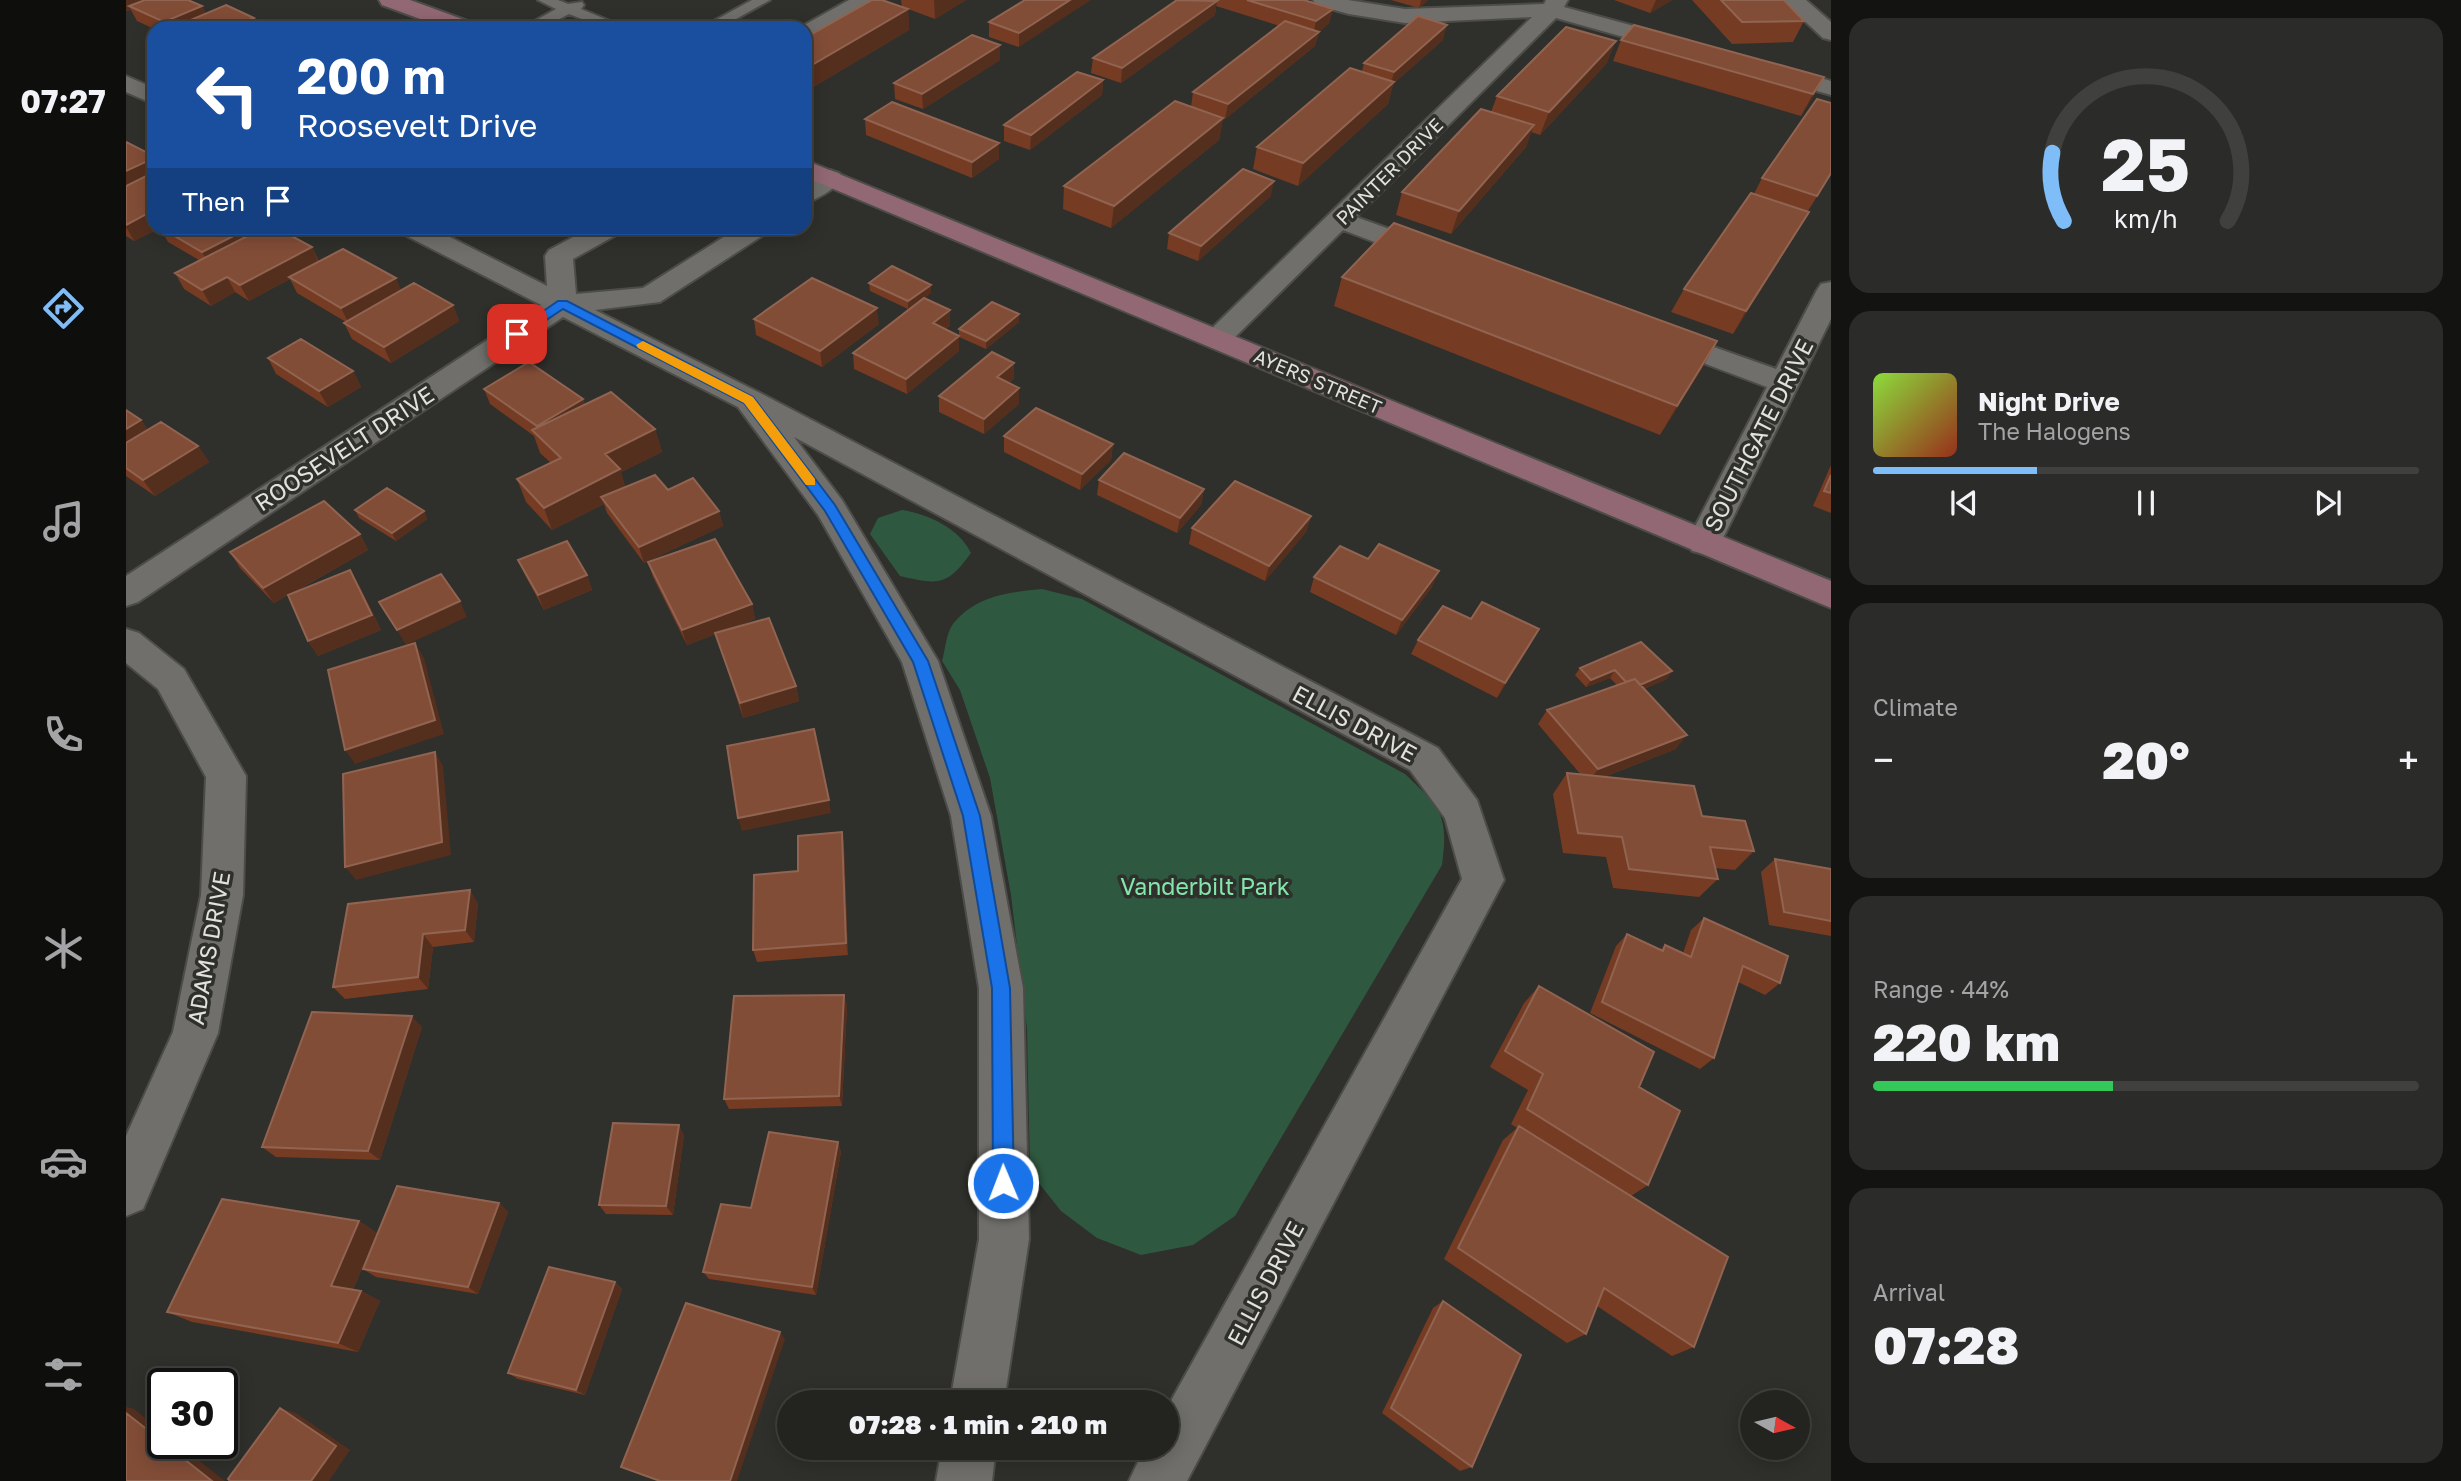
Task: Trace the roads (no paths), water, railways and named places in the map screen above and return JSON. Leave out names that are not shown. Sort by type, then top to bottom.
[{"type":"main road","points":[[399,1],[448,21]]},
{"type":"main road","name":"AYERS STREET","points":[[818,173],[1831,595]]},
{"type":"street","points":[[812,30],[865,0]]},
{"type":"street","points":[[1324,0],[1405,16],[1554,5],[1698,51]]},
{"type":"street","points":[[1793,0],[1831,33]]},
{"type":"street","name":"PAINTER DRIVE","points":[[1217,339],[1554,5]]},
{"type":"street","points":[[1751,65],[1831,88]]},
{"type":"street","points":[[126,83],[147,94]]},
{"type":"street","points":[[1339,220],[1463,265]]},
{"type":"street","name":"ELLIS DRIVE","points":[[426,235],[748,400],[1424,759],[1463,812],[1483,880],[1157,1481]]},
{"type":"street","points":[[563,304],[559,256],[596,235]]},
{"type":"street","name":"ROOSEVELT DRIVE","points":[[126,593],[563,304],[650,296],[744,235]]},
{"type":"street","name":"SOUTHGATE DRIVE","points":[[1704,542],[1831,290]]},
{"type":"street","points":[[1631,327],[1784,383]]},
{"type":"street","points":[[748,400],[830,508],[920,661],[971,816],[1001,988],[1004,1239],[979,1390]]},
{"type":"street","name":"ADAMS DRIVE","points":[[126,643],[171,679],[226,776],[222,895],[195,1033],[126,1192]]},
{"type":"street","points":[[964,1481],[967,1460]]},
{"type":"lane","points":[[545,0],[601,21]]},
{"type":"lane","points":[[544,21],[588,0]]},
{"type":"lane","points":[[722,21],[763,0]]},
{"type":"park label","name":"Vanderbilt Park","points":[[1205,886]]}]
